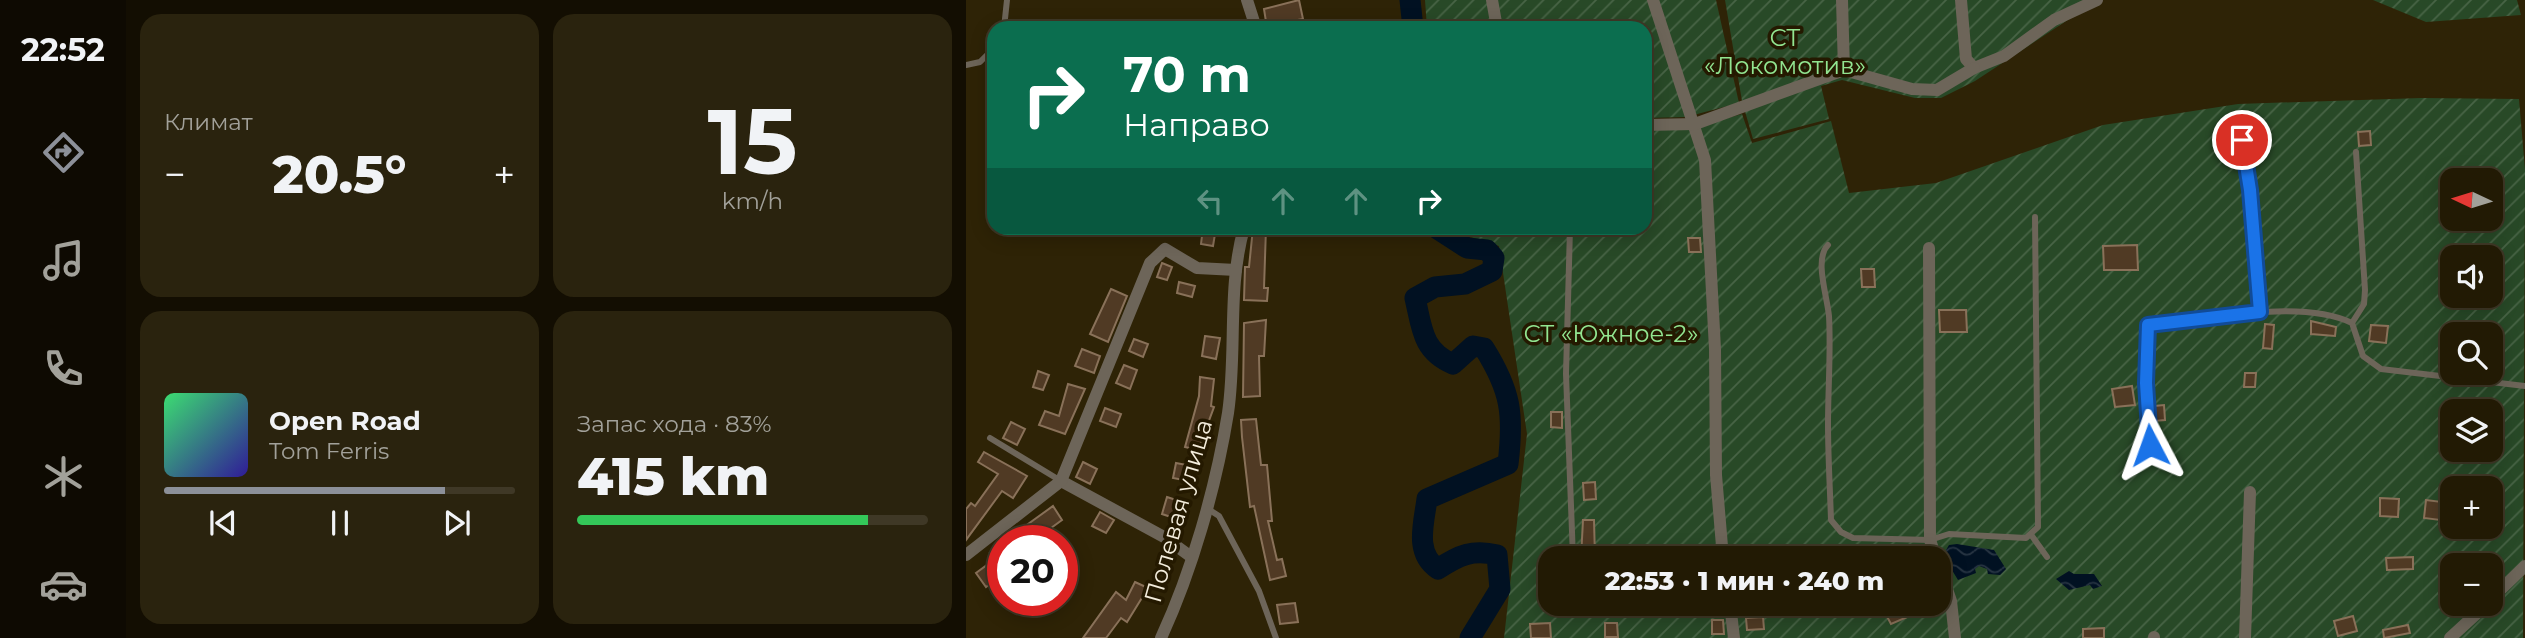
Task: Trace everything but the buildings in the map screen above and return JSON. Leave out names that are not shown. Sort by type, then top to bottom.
[{"type":"street","points":[[1247,0],[1254,21]]},
{"type":"street","points":[[1492,0],[1496,21]]},
{"type":"street","points":[[1653,0],[1705,160],[1715,349],[1716,475],[1722,546]]},
{"type":"street","points":[[1842,0],[1844,69]]},
{"type":"street","points":[[1961,0],[1966,59],[1974,68]]},
{"type":"street","points":[[1652,125],[1695,124],[1844,69],[1912,89],[1937,90],[1974,68],[2004,56],[2071,5],[2097,0]]},
{"type":"street","name":"Полевая улица","points":[[1161,638],[1174,608],[1206,508],[1228,412],[1236,270],[1243,235]]},
{"type":"street","points":[[1929,248],[1932,546]]},
{"type":"street","points":[[966,555],[1061,481],[1150,263],[1165,249],[1197,268],[1236,270]]},
{"type":"street","points":[[1061,481],[1164,537],[1190,556]]},
{"type":"street","points":[[2245,638],[2250,492]]},
{"type":"street","points":[[2503,587],[2525,566]]},
{"type":"street","points":[[1951,601],[1955,638]]},
{"type":"street","points":[[1731,616],[1734,638]]},
{"type":"street","points":[[2451,638],[2474,616]]},
{"type":"lane","points":[[1005,21],[1007,0]]},
{"type":"lane","points":[[966,65],[980,62],[987,55]]},
{"type":"lane","points":[[2242,140],[2250,190],[2260,312]]},
{"type":"lane","points":[[2352,323],[2364,304],[2365,290],[2356,152]]},
{"type":"lane","points":[[1828,245],[1821,252],[1820,264],[1827,288],[1830,342],[1828,422],[1831,520],[1841,533],[1853,538],[1930,540],[1949,534],[2026,538],[2032,536],[2038,527],[2035,217]]},
{"type":"lane","points":[[1570,235],[1566,374],[1573,546]]},
{"type":"lane","points":[[2150,445],[2146,383],[2148,325],[2260,312],[2317,314],[2352,323]]},
{"type":"lane","points":[[2352,323],[2363,356],[2381,369],[2525,386]]},
{"type":"lane","points":[[990,438],[1061,481]]},
{"type":"lane","points":[[1206,508],[1219,516],[1259,591],[1276,638]]},
{"type":"lane","points":[[2032,536],[2047,557]]},
{"type":"green space","points":[[1425,0],[1716,0],[1739,103],[1686,117],[1652,118],[1652,21],[1426,21]]},
{"type":"green space","name":"СТ «Локомотив»","points":[[1725,0],[2098,0],[1975,81],[1941,98],[1915,98],[1842,80],[1821,86],[1829,119],[1753,139],[1742,101]]},
{"type":"green space","points":[[2373,0],[2517,0],[2521,15],[2426,22]]},
{"type":"green space","name":"СТ «Южное-2»","points":[[2421,98],[2519,99],[2525,170],[2523,638],[1504,638],[1527,434],[1499,246],[1465,235],[1652,235],[1652,130],[1689,129],[1742,114],[1752,143],[1831,121],[1849,193],[1936,183],[2103,125],[2238,104]]},
{"type":"water","points":[[1949,545],[1994,550],[2006,569],[2000,575],[1988,574],[1987,569],[1979,566],[1975,569],[1976,573],[1958,580],[1951,569]]},
{"type":"water","points":[[2069,571],[2074,574],[2094,574],[2102,586],[2093,589],[2090,585],[2069,590],[2056,579]]},
{"type":"waterway","points":[[1410,0],[1412,21]]},
{"type":"waterway","points":[[1447,235],[1467,248],[1487,250],[1494,258],[1492,271],[1465,284],[1435,287],[1415,298],[1422,329],[1435,352],[1453,364],[1473,346],[1484,348],[1505,390],[1511,431],[1508,464],[1427,499],[1423,546],[1426,555],[1438,569],[1466,554],[1497,555],[1500,589],[1470,638]]},
{"type":"route","points":[[2150,445],[2146,383],[2148,325],[2260,312],[2250,190],[2242,140]]}]
